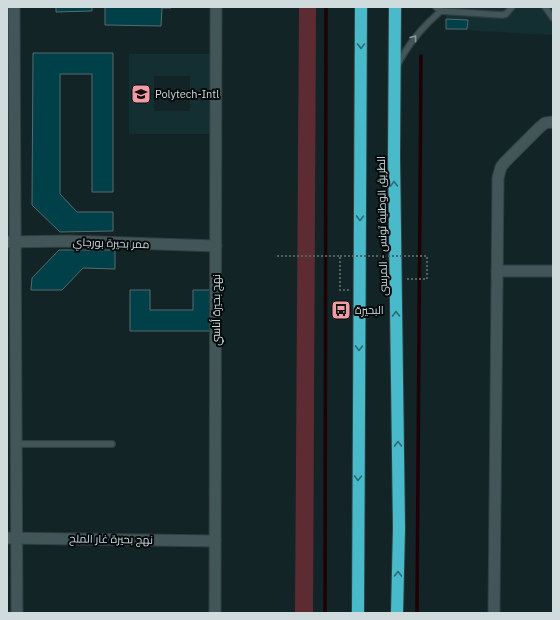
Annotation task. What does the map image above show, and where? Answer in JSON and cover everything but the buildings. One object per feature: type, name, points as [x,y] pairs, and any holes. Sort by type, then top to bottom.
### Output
[{"type":"highway","name":"الطريق الوطنية تونس - المرسى","points":[[358,613],[361,7]]},
{"type":"highway","name":"الطريق الوطنية تونس - المرسى","points":[[396,7],[394,157],[399,528],[397,613]]},
{"type":"street","points":[[14,7],[11,140],[11,333],[15,444],[11,538],[17,613]]},
{"type":"street","name":"نهج بحيرة أناسي","points":[[215,613],[216,7]]},
{"type":"street","points":[[494,613],[498,178],[501,168],[540,127],[545,123],[553,122]]},
{"type":"street","name":"ممر بحيرة بورجاي","points":[[12,242],[68,241],[216,246]]},
{"type":"street","points":[[497,271],[553,271]]},
{"type":"street","name":"نهج بحيرة غار الملح","points":[[11,538],[215,541]]},
{"type":"lane","points":[[436,7],[441,11],[502,15],[506,14],[512,7]]},
{"type":"lane","points":[[545,7],[553,18]]},
{"type":"lane","points":[[395,72],[403,54],[413,38],[441,11]]},
{"type":"lane","points":[[15,444],[112,444]]},
{"type":"path","points":[[277,256],[427,256],[427,279],[395,279]]},
{"type":"path","points":[[340,256],[340,285]]},
{"type":"shaded area","points":[[299,7],[316,7],[313,613],[295,613]]},
{"type":"shaded area","points":[[446,7],[553,7],[553,35],[446,29]]},
{"type":"shaded area","name":"Polytech-Intl","points":[[129,54],[210,54],[210,134],[129,134]],"holes":[[[154,76],[190,76],[190,111],[154,111]]]},
{"type":"waterway","points":[[325,613],[326,7]]},
{"type":"waterway","points":[[417,613],[421,56]]},
{"type":"place","name":"Polytech-Intl","points":[[141,94]]},
{"type":"place","name":"البحيرة","points":[[341,310]]}]
